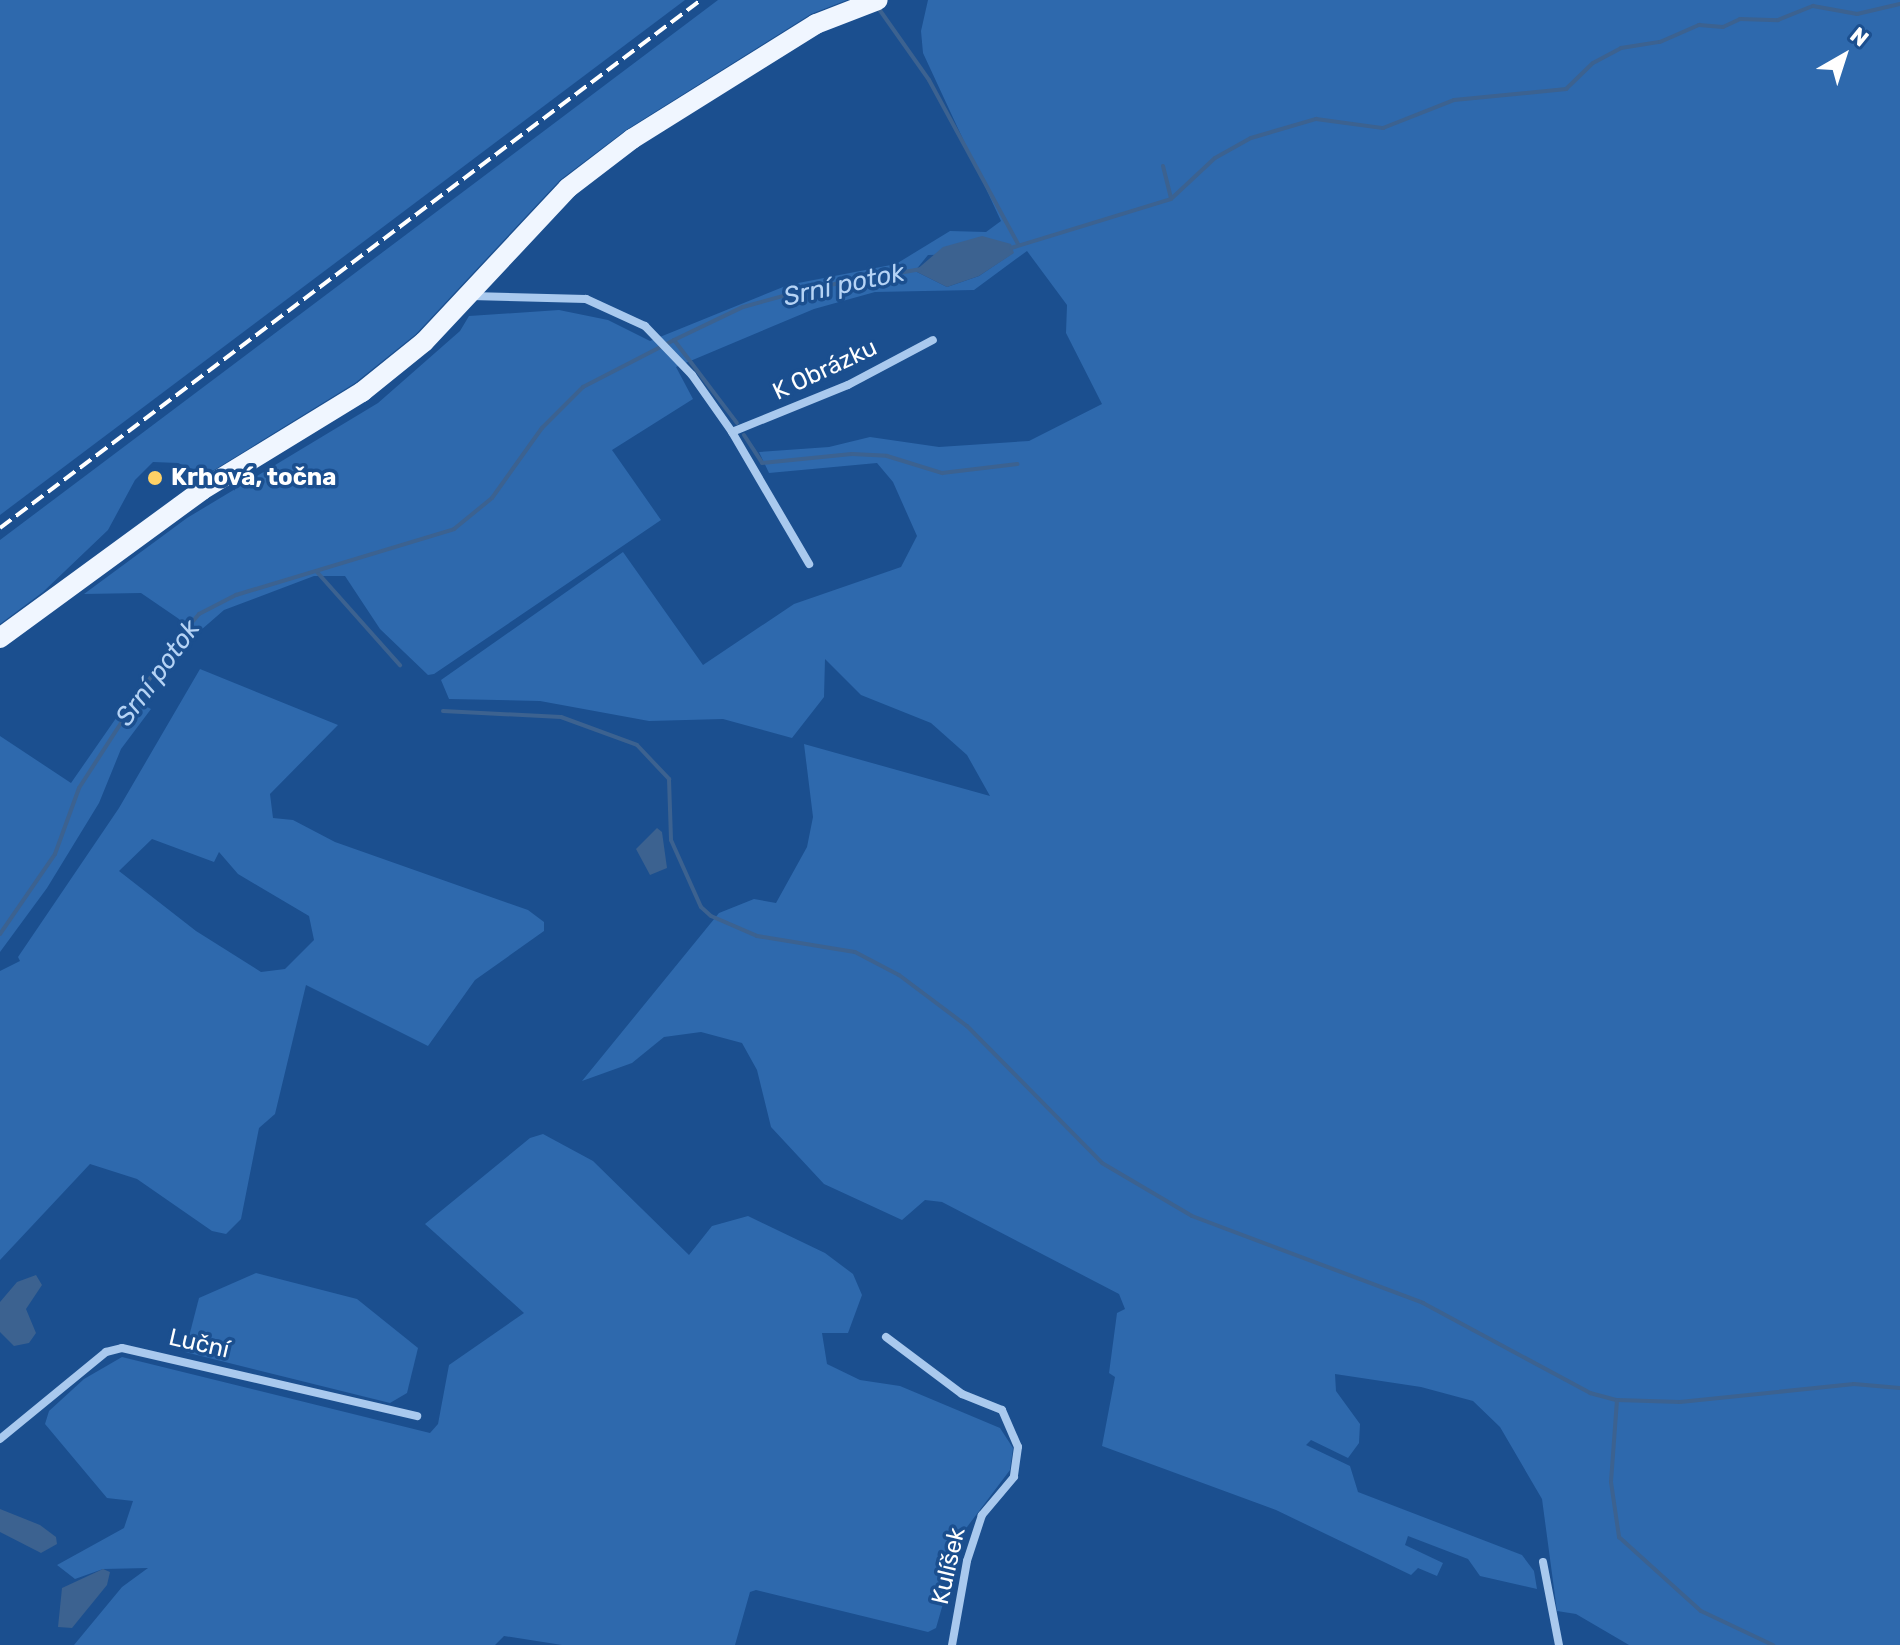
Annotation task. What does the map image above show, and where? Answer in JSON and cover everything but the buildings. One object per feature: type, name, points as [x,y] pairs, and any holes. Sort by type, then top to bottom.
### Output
[{"type":"main road","points":[[0,638],[202,490],[362,392],[424,342],[568,188],[632,139],[816,24],[878,0]]},
{"type":"street","points":[[470,295],[586,299],[618,310],[659,339],[732,432],[809,564]]},
{"type":"street","name":"K Obrázku","points":[[732,432],[848,385],[933,340]]},
{"type":"street","name":"Kulíšek","points":[[886,1337],[962,1394],[1002,1410],[1018,1447],[1014,1477],[982,1515],[967,1561],[952,1645]]},
{"type":"street","name":"Luční","points":[[0,1439],[106,1352],[122,1348],[417,1416]]},
{"type":"street","points":[[1543,1562],[1559,1645]]},
{"type":"shaded area","points":[[0,0],[685,0],[0,515]]},
{"type":"shaded area","points":[[718,0],[847,0],[811,14],[626,130],[560,180],[416,334],[355,383],[206,475],[178,463],[153,462],[135,480],[108,530],[43,592],[0,624],[0,540]]},
{"type":"shaded area","points":[[928,0],[1900,0],[1900,1645],[1629,1645],[1576,1614],[1557,1611],[1542,1499],[1500,1427],[1473,1401],[1421,1387],[1335,1374],[1336,1391],[1360,1424],[1359,1443],[1348,1458],[1311,1440],[1306,1445],[1350,1466],[1358,1492],[1522,1555],[1534,1571],[1537,1589],[1480,1576],[1468,1559],[1408,1536],[1405,1545],[1443,1563],[1437,1576],[1418,1568],[1411,1575],[1276,1510],[1102,1446],[1115,1377],[1109,1373],[1117,1313],[1125,1309],[1119,1294],[942,1202],[925,1200],[902,1220],[824,1184],[771,1127],[757,1070],[742,1043],[701,1032],[664,1037],[632,1063],[582,1081],[719,913],[754,899],[776,903],[807,847],[813,817],[804,744],[990,796],[967,755],[931,723],[861,695],[825,659],[824,697],[792,738],[723,719],[649,721],[540,701],[449,699],[441,680],[623,552],[703,665],[794,604],[901,567],[917,536],[893,482],[877,463],[769,473],[759,452],[829,447],[870,437],[939,447],[1029,441],[1102,404],[1066,333],[1067,305],[1027,251],[974,290],[875,292],[814,309],[676,367],[693,399],[612,450],[661,520],[434,674],[428,675],[380,629],[345,576],[314,576],[224,610],[193,637],[179,619],[141,593],[84,594],[187,518],[378,403],[460,331],[469,316],[559,310],[608,320],[650,341],[788,285],[896,264],[950,231],[986,232],[1001,221],[923,53],[921,31]],"holes":[[[1013,253],[979,276],[947,287],[915,271],[928,255]]]},
{"type":"shaded area","points":[[982,236],[1011,244],[1014,253],[979,276],[947,287],[915,271],[943,247]]},
{"type":"shaded area","points":[[200,669],[338,725],[270,794],[273,818],[293,820],[335,842],[528,910],[544,922],[544,931],[475,980],[428,1046],[306,985],[275,1114],[259,1128],[241,1219],[226,1234],[212,1231],[137,1179],[90,1164],[0,1260],[0,971],[20,961],[18,957],[119,808]],"holes":[[[152,839],[214,862],[219,852],[238,874],[309,916],[314,940],[285,969],[261,972],[196,931],[119,871]]]},
{"type":"shaded area","points":[[130,698],[151,709],[121,749],[99,803],[47,888],[0,952],[0,736],[71,783]]},
{"type":"shaded area","points":[[657,828],[662,832],[667,868],[650,875],[636,849]]},
{"type":"shaded area","points":[[543,1134],[593,1161],[689,1255],[712,1226],[748,1216],[825,1253],[853,1274],[862,1295],[848,1333],[822,1333],[827,1364],[860,1380],[900,1386],[1000,1428],[1013,1448],[1010,1470],[964,1531],[936,1628],[928,1632],[756,1590],[750,1592],[735,1645],[562,1645],[504,1636],[495,1645],[74,1645],[122,1587],[148,1568],[103,1569],[75,1579],[57,1565],[124,1528],[133,1501],[107,1498],[45,1424],[49,1411],[84,1379],[122,1357],[430,1433],[438,1424],[449,1365],[524,1313],[425,1224],[530,1138]]},
{"type":"shaded area","points":[[256,1273],[357,1299],[418,1348],[407,1393],[390,1403],[185,1352],[199,1298]]},
{"type":"shaded area","points":[[36,1275],[42,1285],[26,1309],[36,1333],[29,1343],[14,1346],[0,1332],[0,1302],[17,1282]]},
{"type":"shaded area","points":[[0,1509],[40,1525],[56,1537],[57,1544],[41,1553],[0,1532]]},
{"type":"shaded area","points":[[103,1569],[110,1572],[107,1585],[72,1628],[58,1627],[62,1588]]},
{"type":"waterway","name":"Srní potok","points":[[1011,248],[1171,199],[1215,158],[1251,138],[1316,119],[1383,128],[1454,100],[1566,89],[1593,63],[1621,48],[1660,42],[1699,25],[1723,27],[1740,19],[1778,20],[1813,6],[1857,14],[1900,4]]},
{"type":"waterway","points":[[879,9],[929,80],[1018,244]]},
{"type":"waterway","points":[[1163,166],[1171,198]]},
{"type":"waterway","name":"Srní potok","points":[[0,934],[55,854],[79,788],[167,652],[199,614],[236,595],[454,529],[492,498],[542,428],[583,387],[743,307],[812,288],[921,269]]},
{"type":"waterway","points":[[674,340],[737,423]]},
{"type":"waterway","points":[[744,435],[762,463],[852,454],[887,456],[942,473],[1017,464]]},
{"type":"waterway","points":[[317,572],[400,665]]},
{"type":"waterway","points":[[443,711],[561,717],[637,745],[669,779],[671,840],[701,907],[711,916],[757,936],[855,952],[899,975],[967,1026],[1102,1163],[1192,1216],[1423,1303],[1590,1393],[1617,1400],[1680,1402],[1854,1384],[1900,1388]]},
{"type":"waterway","points":[[1617,1400],[1611,1482],[1619,1537],[1701,1611],[1773,1645]]},
{"type":"railway","points":[[0,528],[701,0]]},
{"type":"place","name":"Krhová, točna","points":[[155,478]]}]
